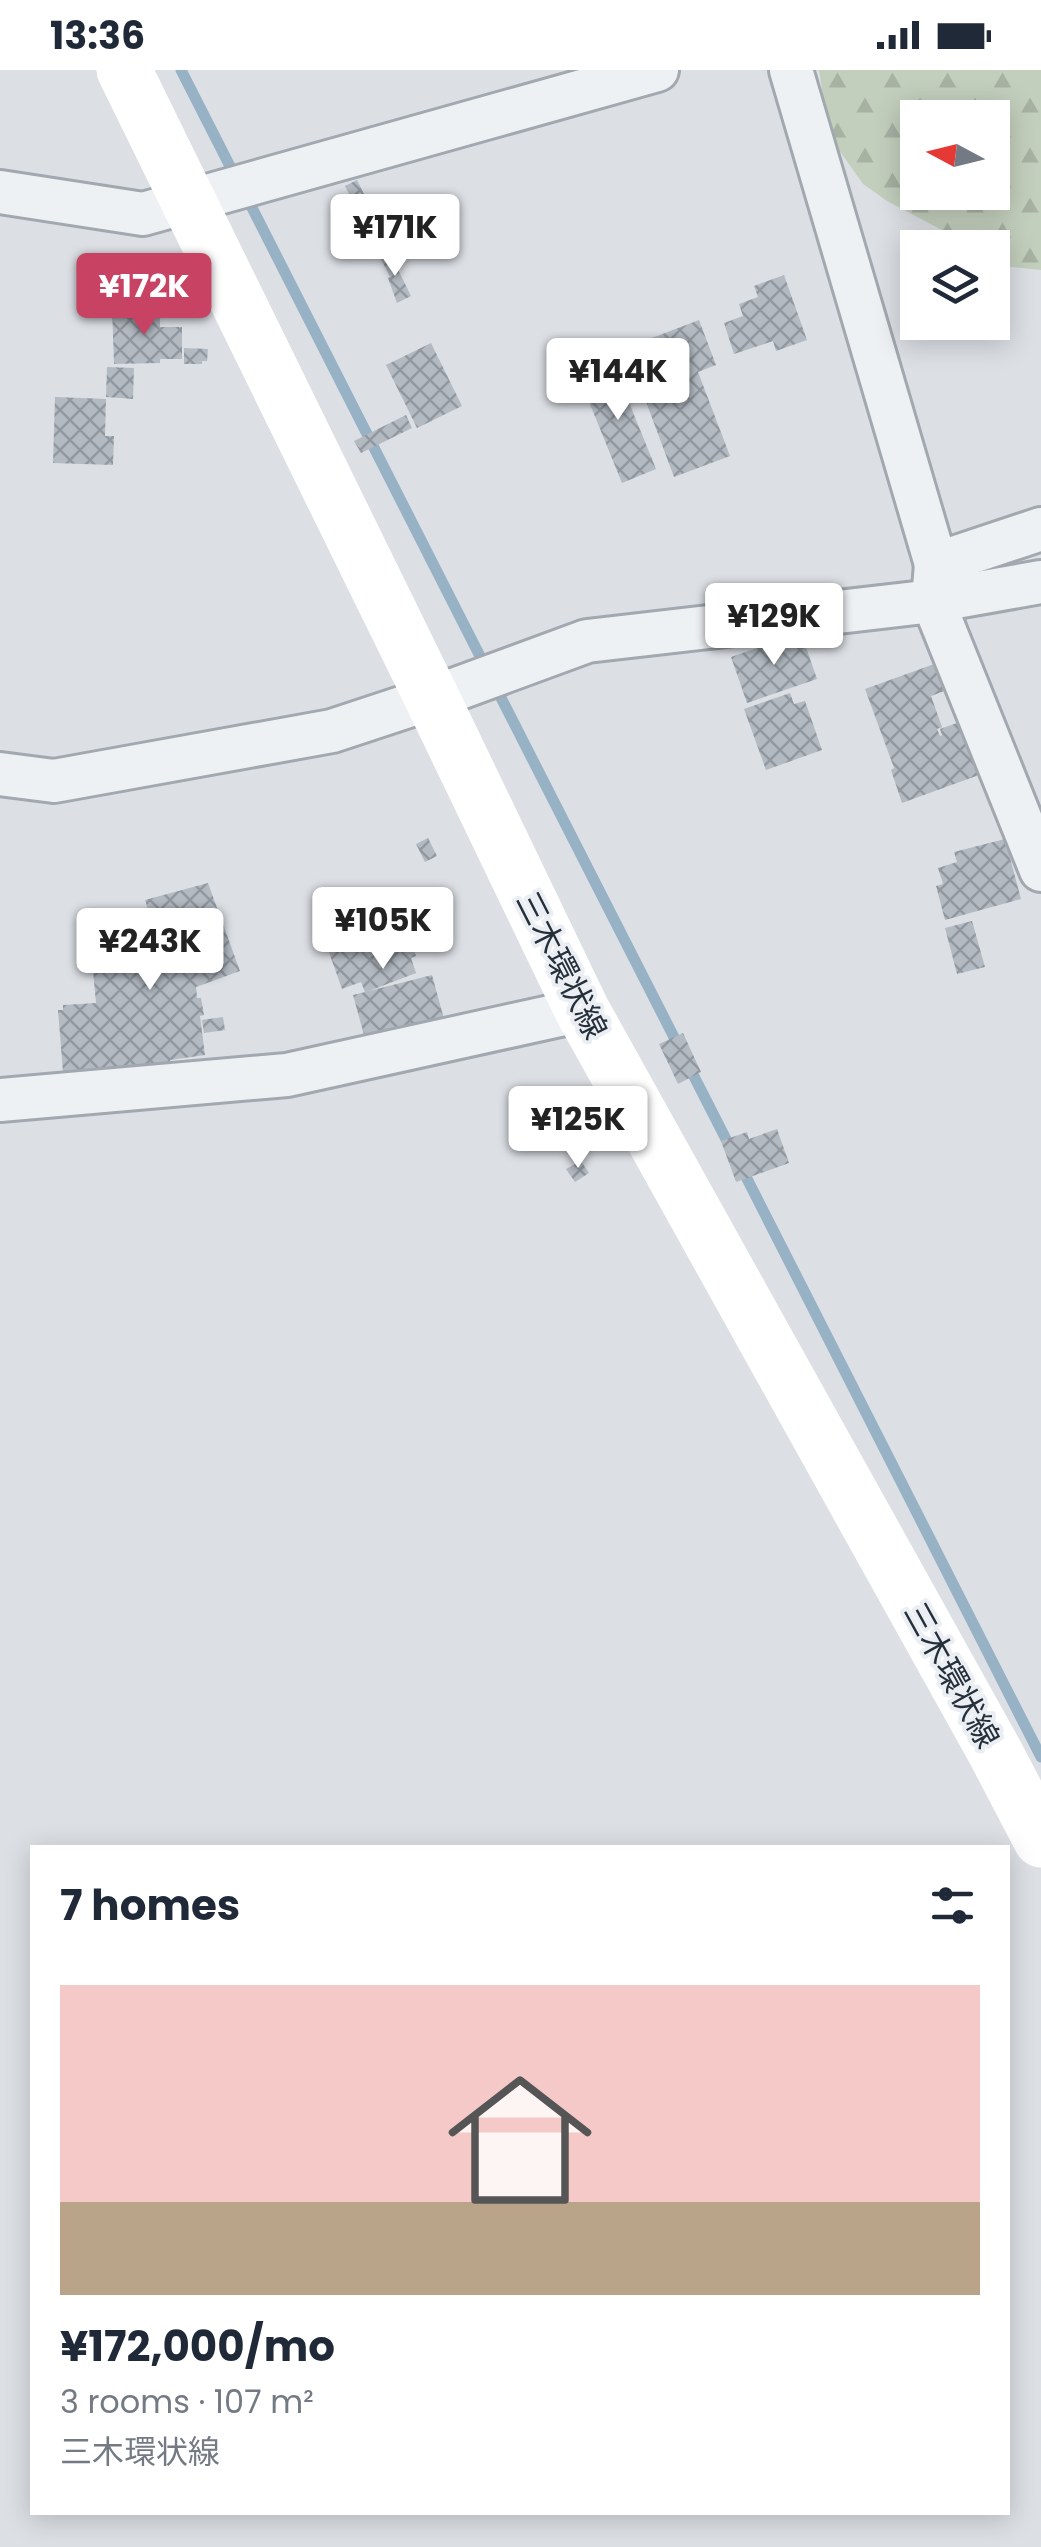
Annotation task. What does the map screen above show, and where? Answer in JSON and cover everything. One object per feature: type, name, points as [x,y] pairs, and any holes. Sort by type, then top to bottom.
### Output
[{"type":"main road","name":"三木環状線","points":[[124,70],[582,1010],[1041,1840]]},
{"type":"street","points":[[0,192],[143,214],[657,70]]},
{"type":"street","points":[[791,70],[934,583],[1041,870]]},
{"type":"street","points":[[934,583],[1041,529]]},
{"type":"street","points":[[0,774],[54,781],[332,730],[587,641],[934,583],[1041,582]]},
{"type":"street","points":[[0,1100],[287,1075],[582,1010]]},
{"type":"green space","points":[[819,70],[1041,70],[1041,270],[1010,267],[1010,230],[942,230],[904,210],[1010,210],[1010,100],[900,100],[900,208],[863,184],[829,136]]},
{"type":"building","points":[[357,180],[389,244],[376,249],[345,186]]},
{"type":"building","points":[[390,253],[411,296],[397,303],[380,257]]},
{"type":"building","points":[[784,275],[807,340],[776,351],[773,341],[734,354],[724,323],[743,316],[739,304],[758,297],[754,286]]},
{"type":"building","points":[[112,308],[160,310],[160,327],[182,327],[182,359],[114,364]]},
{"type":"building","points":[[699,320],[716,365],[698,372],[730,456],[674,477],[626,348]]},
{"type":"building","points":[[431,343],[462,406],[417,428],[386,365]]},
{"type":"building","points":[[184,348],[208,349],[207,361],[184,364]]},
{"type":"building","points":[[613,363],[656,469],[622,483],[579,377]]},
{"type":"building","points":[[107,367],[134,368],[133,399],[106,397]]},
{"type":"building","points":[[55,397],[106,399],[105,436],[114,436],[113,465],[53,463]]},
{"type":"building","points":[[406,415],[412,428],[361,453],[354,441]]},
{"type":"building","points":[[801,633],[817,679],[747,703],[731,657]]},
{"type":"building","points":[[948,659],[958,686],[931,696],[942,727],[937,729],[940,736],[940,729],[968,719],[967,742],[979,775],[902,803],[891,770],[894,768],[865,689]]},
{"type":"building","points":[[790,693],[794,704],[805,701],[822,750],[766,770],[744,709]]},
{"type":"building","points":[[428,838],[437,856],[425,862],[416,844]]},
{"type":"building","points":[[1005,839],[1021,899],[945,920],[936,886],[943,884],[938,868],[957,862],[954,852]]},
{"type":"building","points":[[208,883],[240,971],[196,987],[204,1015],[200,1016],[205,1055],[170,1060],[171,1066],[109,1077],[108,1068],[104,1068],[105,1076],[67,1079],[63,1072],[58,1010],[63,1010],[63,1005],[96,1003],[92,959],[144,950],[144,943],[158,941],[145,900]]},
{"type":"building","points":[[393,891],[416,956],[411,958],[416,973],[369,991],[432,975],[447,1030],[367,1046],[353,995],[365,992],[361,982],[342,989],[321,930],[328,928],[326,923],[343,917],[341,910]]},
{"type":"building","points":[[972,921],[985,967],[957,974],[945,928]]},
{"type":"building","points":[[223,1017],[225,1030],[204,1033],[202,1020]]},
{"type":"building","points":[[683,1033],[701,1072],[678,1084],[659,1044]]},
{"type":"building","points":[[777,1129],[789,1163],[736,1182],[721,1141],[747,1132],[749,1139]]},
{"type":"building","points":[[581,1161],[589,1173],[575,1182],[566,1169]]},
{"type":"waterway","points":[[181,70],[236,178]]},
{"type":"waterway","points":[[245,194],[486,668]]},
{"type":"waterway","points":[[494,684],[731,1149]]},
{"type":"waterway","points":[[740,1165],[1041,1757]]}]
